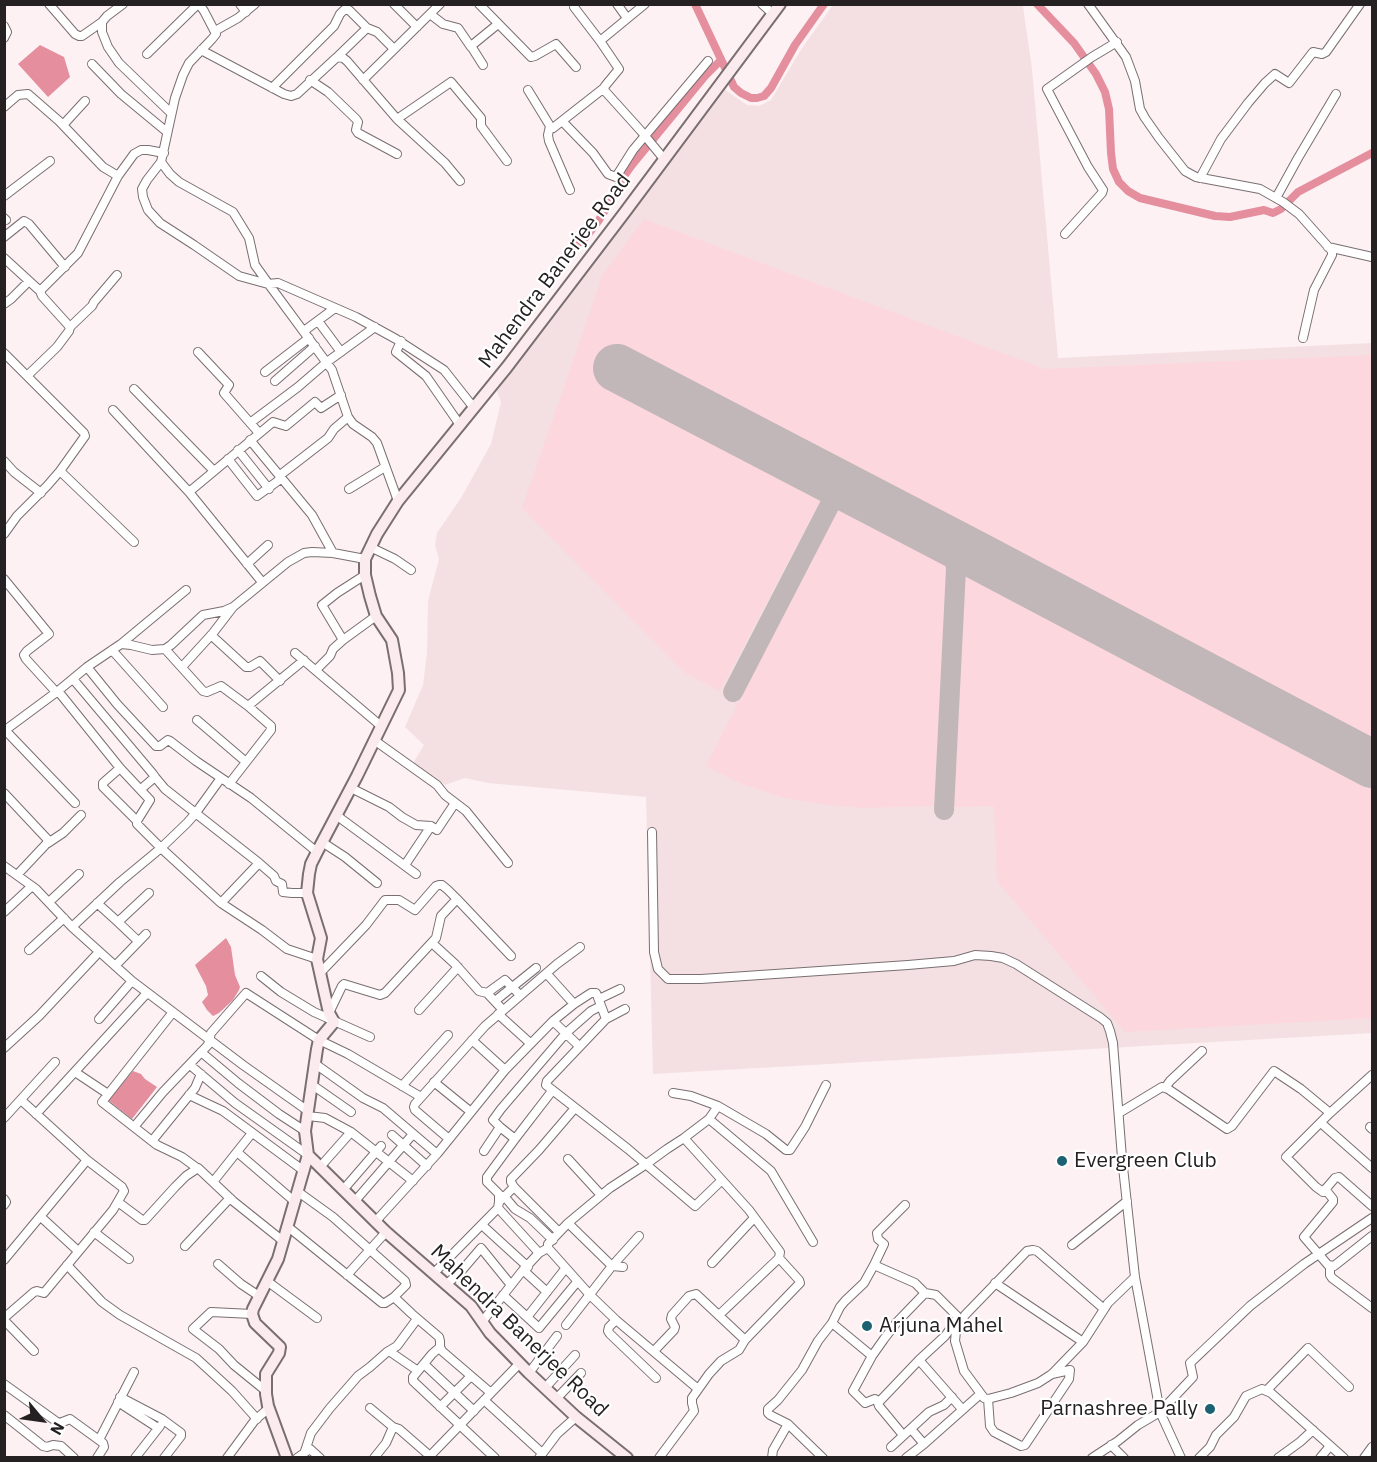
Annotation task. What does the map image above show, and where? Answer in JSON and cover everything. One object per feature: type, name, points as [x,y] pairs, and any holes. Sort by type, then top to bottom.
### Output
[{"type":"street","points":[[49,4],[79,36],[102,22],[123,4]]},
{"type":"street","points":[[147,54],[201,7],[213,4]]},
{"type":"street","points":[[240,4],[246,12]]},
{"type":"street","points":[[215,31],[255,4]]},
{"type":"street","points":[[394,4],[417,27]]},
{"type":"street","points":[[363,80],[440,4]]},
{"type":"street","points":[[479,4],[531,57],[556,44],[576,67]]},
{"type":"street","points":[[617,4],[627,18]]},
{"type":"street","points":[[600,41],[645,4]]},
{"type":"street","points":[[762,4],[772,14]]},
{"type":"street","name":"Mahendra Banerjee Road","points":[[364,575],[365,560],[370,547],[398,501],[507,367],[780,4]]},
{"type":"street","points":[[1088,4],[1126,57],[1135,81],[1144,118],[1179,165],[1191,175],[1200,178],[1255,187],[1306,220],[1332,251],[1314,290],[1303,338]]},
{"type":"street","points":[[1200,178],[1221,139],[1265,83],[1275,74],[1287,83],[1290,82],[1311,54],[1326,52],[1360,4]]},
{"type":"street","points":[[201,7],[216,34],[189,63],[183,75],[171,113],[161,162],[142,189],[148,210],[159,223],[239,276],[268,284],[278,283],[401,341],[444,370],[474,408]]},
{"type":"street","points":[[528,90],[553,129],[604,88],[620,69],[574,7]]},
{"type":"street","points":[[272,88],[334,26],[344,10],[349,10],[367,28],[377,32],[394,49]]},
{"type":"street","points":[[430,14],[443,24],[458,28],[483,65]]},
{"type":"street","points":[[102,22],[102,32],[108,47],[119,63],[171,113]]},
{"type":"street","points":[[471,47],[498,24]]},
{"type":"street","points":[[4,26],[7,32],[4,38]]},
{"type":"street","points":[[201,51],[291,96],[297,94],[367,28]]},
{"type":"street","points":[[1065,234],[1103,191],[1047,89],[1117,42]]},
{"type":"street","points":[[336,58],[342,57],[347,61],[397,119],[445,163],[460,181]]},
{"type":"street","points":[[563,122],[589,148],[608,174],[617,176],[633,150],[647,137],[708,61]]},
{"type":"street","points":[[92,64],[121,94],[167,132]]},
{"type":"street","points":[[310,80],[328,92],[356,119],[358,133],[397,154]]},
{"type":"street","points":[[397,119],[451,82],[481,118],[481,126],[507,161]]},
{"type":"street","points":[[604,88],[664,159]]},
{"type":"street","points":[[4,107],[18,95],[28,94],[63,125],[103,167],[118,176]]},
{"type":"street","points":[[1283,203],[1298,158],[1336,94]]},
{"type":"street","points":[[63,125],[85,101]]},
{"type":"street","points":[[550,126],[549,141],[570,190]]},
{"type":"street","points":[[40,291],[78,253],[118,176],[134,154],[141,150],[164,153]]},
{"type":"street","points":[[4,196],[50,161]]},
{"type":"street","points":[[161,162],[179,182],[233,212],[249,238],[255,265],[335,374],[348,417],[358,429],[375,440],[398,501]]},
{"type":"street","points":[[4,237],[24,221],[65,267]]},
{"type":"street","points":[[1328,247],[1372,257]]},
{"type":"street","points":[[4,258],[40,291],[70,327]]},
{"type":"street","points":[[28,375],[57,347],[70,327],[92,306],[117,275]]},
{"type":"street","points":[[4,304],[28,281]]},
{"type":"street","points":[[265,372],[318,321],[335,308]]},
{"type":"street","points":[[318,321],[340,352]]},
{"type":"street","points":[[250,423],[375,327]]},
{"type":"street","points":[[401,341],[396,352],[426,376],[460,425]]},
{"type":"street","points":[[275,381],[315,346]]},
{"type":"street","points":[[198,352],[229,385],[224,393],[259,433]]},
{"type":"street","points":[[4,353],[28,375],[85,436],[60,471],[17,516],[4,534]]},
{"type":"street","points":[[134,389],[214,471]]},
{"type":"street","points":[[189,492],[274,421],[286,426],[315,402],[321,408],[341,395]]},
{"type":"street","points":[[113,410],[189,492],[262,582]]},
{"type":"street","points":[[228,459],[257,496],[269,489],[328,438],[336,426],[348,417]]},
{"type":"street","points":[[250,440],[314,516],[333,553]]},
{"type":"street","points":[[238,450],[269,489]]},
{"type":"street","points":[[4,461],[41,493]]},
{"type":"street","points":[[349,489],[385,467]]},
{"type":"street","points":[[60,471],[134,542]]},
{"type":"street","points":[[247,564],[268,545]]},
{"type":"street","points":[[370,547],[411,570]]},
{"type":"street","points":[[121,644],[152,651],[165,649],[203,615],[232,607],[294,558],[304,553],[333,553],[365,560]]},
{"type":"street","points":[[331,1018],[317,959],[321,938],[307,892],[311,864],[399,690],[399,674],[392,640],[376,616],[364,575],[321,605],[343,640]]},
{"type":"street","points":[[4,579],[50,634],[27,651],[24,655],[26,659],[57,691],[120,768],[151,801],[137,821]]},
{"type":"street","points":[[75,803],[5,730],[121,644],[186,590]]},
{"type":"street","points":[[182,667],[232,607]]},
{"type":"street","points":[[316,670],[343,640],[376,616]]},
{"type":"street","points":[[211,635],[246,667],[250,668],[260,661],[280,681]]},
{"type":"street","points":[[165,649],[205,692],[221,686],[248,706],[272,729],[229,784]]},
{"type":"street","points":[[112,650],[163,707]]},
{"type":"street","points":[[295,653],[381,726]]},
{"type":"street","points":[[248,706],[304,660]]},
{"type":"street","points":[[87,667],[156,746],[170,741],[320,847],[345,857],[377,883]]},
{"type":"street","points":[[73,679],[165,789],[259,862],[274,876],[276,881],[282,884],[283,892],[307,892]]},
{"type":"street","points":[[197,720],[246,762]]},
{"type":"street","points":[[374,740],[437,785],[443,794],[468,814],[508,863]]},
{"type":"street","points":[[120,768],[103,783],[103,787],[161,848],[221,903],[287,949],[317,959]]},
{"type":"street","points":[[141,789],[155,777]]},
{"type":"street","points":[[29,950],[97,903],[161,848],[195,814],[219,777]]},
{"type":"street","points":[[351,788],[389,807],[416,825],[431,826],[437,830],[455,803]]},
{"type":"street","points":[[4,793],[48,840],[48,843]]},
{"type":"street","points":[[17,874],[81,815]]},
{"type":"street","points":[[336,815],[416,874]]},
{"type":"street","points":[[405,865],[431,826]]},
{"type":"street","points":[[652,832],[654,952],[658,969],[668,979],[701,979],[954,961],[975,955],[1003,958],[1016,964],[1092,1011],[1107,1023],[1113,1043],[1126,1201],[1135,1277],[1160,1412],[1181,1458]]},
{"type":"street","points":[[221,903],[259,862]]},
{"type":"street","points":[[4,866],[32,886],[101,954],[147,993],[308,1113],[351,1132],[379,1150],[388,1163],[413,1181]]},
{"type":"street","points":[[49,902],[79,874]]},
{"type":"street","points":[[189,888],[196,880]]},
{"type":"street","points":[[321,972],[366,925],[385,900],[399,900],[415,910],[436,886],[440,885],[448,890],[511,956]]},
{"type":"street","points":[[4,912],[32,886]]},
{"type":"street","points":[[118,922],[149,893]]},
{"type":"street","points":[[287,1458],[266,1399],[266,1374],[279,1353],[280,1347],[255,1323],[252,1314],[278,1259],[308,1155],[305,1131],[319,1040],[331,1018],[342,986],[348,984],[380,995],[385,993],[436,938],[441,916],[457,899]]},
{"type":"street","points":[[97,903],[138,941]]},
{"type":"street","points":[[115,966],[146,934]]},
{"type":"street","points":[[432,943],[479,991],[487,993],[495,1001],[501,1012],[530,1043]]},
{"type":"street","points":[[449,1139],[415,1110],[415,1104],[472,1040],[501,1012],[580,947]]},
{"type":"street","points":[[4,1048],[8,1037],[39,1016],[101,954]]},
{"type":"street","points":[[419,1010],[458,967]]},
{"type":"street","points":[[495,1001],[536,968]]},
{"type":"street","points":[[547,974],[574,1004]]},
{"type":"street","points":[[261,976],[301,1005],[370,1037]]},
{"type":"street","points":[[487,993],[505,980],[520,995]]},
{"type":"street","points":[[99,1019],[132,981]]},
{"type":"street","points":[[515,1139],[494,1122],[495,1118],[566,1033],[600,1002],[620,989]]},
{"type":"street","points":[[36,1114],[147,993]]},
{"type":"street","points":[[134,1127],[208,1044],[211,1033],[246,993],[319,1040],[348,1054],[421,1097]]},
{"type":"street","points":[[375,1222],[427,1166],[505,1070],[553,1021],[591,993],[596,993],[606,1019]]},
{"type":"street","points":[[625,1009],[606,1019],[547,1081],[546,1085],[628,1149],[695,1206],[722,1180]]},
{"type":"street","points":[[173,1012],[103,1100],[103,1104],[163,1149],[182,1157],[283,1241]]},
{"type":"street","points":[[553,1021],[579,1046]]},
{"type":"street","points":[[402,1086],[448,1035]]},
{"type":"street","points":[[472,1040],[505,1070]]},
{"type":"street","points":[[1165,1088],[1202,1051]]},
{"type":"street","points":[[201,1052],[271,1108],[305,1131]]},
{"type":"street","points":[[4,1118],[55,1062]]},
{"type":"street","points":[[314,1063],[363,1098],[383,1108],[436,1154]]},
{"type":"street","points":[[190,1065],[236,1103],[308,1155]]},
{"type":"street","points":[[1119,1113],[1162,1087],[1227,1129],[1232,1126],[1274,1071],[1301,1089],[1330,1113]]},
{"type":"street","points":[[75,1072],[108,1094]]},
{"type":"street","points":[[152,1141],[189,1095],[201,1074]]},
{"type":"street","points":[[1372,1075],[1286,1157],[1316,1187],[1326,1189],[1333,1199],[1333,1202],[1304,1237],[1329,1266],[1332,1278],[1372,1308]]},
{"type":"street","points":[[434,1082],[471,1112]]},
{"type":"street","points":[[311,1084],[351,1112]]},
{"type":"street","points":[[673,1093],[691,1096],[718,1106],[766,1134],[788,1151],[793,1148],[826,1085]]},
{"type":"street","points":[[539,1253],[500,1202],[499,1194],[487,1182],[487,1177],[552,1091]]},
{"type":"street","points":[[189,1095],[220,1109],[304,1171]]},
{"type":"street","points":[[21,1100],[124,1191],[118,1203],[44,1293],[34,1292],[4,1319],[34,1351]]},
{"type":"street","points":[[482,1322],[502,1295],[539,1253],[548,1248],[548,1244],[568,1223],[601,1196],[709,1119],[718,1106]]},
{"type":"street","points":[[559,1232],[511,1182],[512,1176],[539,1150],[575,1108]]},
{"type":"street","points":[[709,1119],[771,1170],[813,1242]]},
{"type":"street","points":[[1321,1123],[1372,1168]]},
{"type":"street","points":[[484,1151],[500,1127]]},
{"type":"street","points":[[320,1167],[351,1132]]},
{"type":"street","points":[[213,1182],[252,1133]]},
{"type":"street","points":[[355,1201],[413,1134]]},
{"type":"street","points":[[392,1135],[427,1166]]},
{"type":"street","points":[[684,1138],[722,1180],[780,1252],[779,1258],[719,1315]]},
{"type":"street","points":[[343,1190],[379,1150]]},
{"type":"street","points":[[237,1152],[296,1196],[333,1217],[406,1283],[394,1297],[382,1303],[287,1226]]},
{"type":"street","name":"Mahendra Banerjee Road","points":[[308,1155],[375,1222],[471,1306],[502,1347],[519,1364],[576,1417],[627,1458]]},
{"type":"street","points":[[568,1159],[601,1196]]},
{"type":"street","points":[[4,1260],[87,1160]]},
{"type":"street","points":[[118,1203],[145,1220],[174,1187],[196,1168]]},
{"type":"street","points":[[1326,1189],[1335,1178],[1339,1177],[1372,1206]]},
{"type":"street","points":[[434,1273],[482,1225],[514,1186]]},
{"type":"street","points":[[185,1246],[230,1198]]},
{"type":"street","points":[[4,1199],[6,1202],[4,1205]]},
{"type":"street","points":[[1072,1245],[1126,1201]]},
{"type":"street","points":[[500,1202],[530,1218],[553,1240]]},
{"type":"street","points":[[824,1458],[788,1424],[770,1415],[768,1409],[802,1370],[840,1307],[864,1283],[884,1244],[878,1239],[877,1233],[905,1205]]},
{"type":"street","points":[[41,1216],[78,1251]]},
{"type":"street","points":[[712,1263],[754,1218]]},
{"type":"street","points":[[1092,1458],[1160,1412],[1193,1377],[1190,1364],[1194,1358],[1250,1306],[1286,1277],[1372,1218]]},
{"type":"street","points":[[568,1223],[612,1266],[623,1267]]},
{"type":"street","points":[[482,1225],[547,1292]]},
{"type":"street","points":[[94,1232],[129,1259]]},
{"type":"street","points":[[347,1275],[386,1232]]},
{"type":"street","points":[[566,1325],[612,1266],[639,1236]]},
{"type":"street","points":[[1329,1266],[1334,1266],[1372,1236]]},
{"type":"street","points":[[447,1284],[481,1248],[511,1285]]},
{"type":"street","points":[[548,1248],[577,1282],[616,1320],[698,1389]]},
{"type":"street","points":[[1104,1309],[1037,1251],[1027,1251],[965,1315],[956,1331],[955,1341],[964,1371],[984,1398],[988,1399],[1038,1383],[1052,1374],[1083,1342],[1114,1296],[1135,1277]]},
{"type":"street","points":[[659,1458],[694,1411],[692,1400],[698,1389],[721,1361],[739,1350],[745,1340],[799,1285],[799,1280],[779,1258]]},
{"type":"street","points":[[218,1264],[259,1296]]},
{"type":"street","points":[[66,1265],[102,1302],[120,1315],[196,1358],[232,1391],[257,1419]]},
{"type":"street","points":[[874,1265],[915,1283],[925,1293],[936,1295],[954,1311],[958,1318],[939,1343],[919,1360],[878,1403],[903,1436]]},
{"type":"street","points":[[528,1316],[565,1269]]},
{"type":"street","points":[[267,1281],[317,1318]]},
{"type":"street","points":[[502,1295],[539,1328],[577,1282]]},
{"type":"street","points":[[995,1283],[1083,1342]]},
{"type":"street","points":[[879,1401],[874,1399],[865,1402],[853,1391],[872,1356],[897,1322],[925,1293]]},
{"type":"street","points":[[654,1351],[674,1330],[672,1315],[689,1296],[696,1294],[745,1340]]},
{"type":"street","points":[[394,1297],[439,1337],[442,1351],[491,1393]]},
{"type":"street","points":[[252,1314],[211,1312],[193,1329],[266,1391]]},
{"type":"street","points":[[305,1451],[311,1433],[330,1408],[358,1376],[399,1344],[417,1319]]},
{"type":"street","points":[[616,1320],[609,1327],[610,1334],[656,1378]]},
{"type":"street","points":[[832,1323],[872,1356]]},
{"type":"street","points":[[529,1373],[557,1336]]},
{"type":"street","points":[[440,1347],[413,1377],[412,1382],[495,1458]]},
{"type":"street","points":[[1266,1391],[1308,1348],[1349,1387]]},
{"type":"street","points":[[389,1351],[418,1371]]},
{"type":"street","points":[[545,1388],[575,1355]]},
{"type":"street","points":[[919,1360],[962,1409]]},
{"type":"street","points":[[424,1364],[474,1411]]},
{"type":"street","points":[[370,1408],[393,1427],[399,1429],[429,1457],[519,1364]]},
{"type":"street","points":[[988,1399],[990,1426],[994,1432],[1021,1446],[1025,1445],[1069,1379],[1070,1370],[1052,1374]]},
{"type":"street","points":[[99,1440],[134,1372]]},
{"type":"street","points":[[557,1398],[581,1373]]},
{"type":"street","points":[[440,1407],[471,1376]]},
{"type":"street","points":[[4,1384],[57,1422],[70,1419],[99,1440],[104,1445],[97,1458]]},
{"type":"street","points":[[1199,1458],[1234,1417],[1246,1396],[1262,1389],[1271,1393],[1344,1458]]},
{"type":"street","points":[[891,1447],[929,1412],[944,1405],[952,1397]]},
{"type":"street","points":[[906,1458],[977,1397]]},
{"type":"street","points":[[119,1400],[164,1420],[182,1434],[164,1458]]},
{"type":"street","points":[[119,1400],[158,1428]]},
{"type":"street","points":[[484,1400],[541,1455],[556,1434],[576,1417]]},
{"type":"street","points":[[227,1458],[257,1419],[269,1408]]},
{"type":"street","points":[[4,1414],[43,1446],[61,1446],[74,1458]]},
{"type":"street","points":[[135,1458],[164,1420]]},
{"type":"street","points":[[782,1458],[772,1454],[788,1424]]},
{"type":"street","points":[[374,1458],[386,1443],[393,1427]]},
{"type":"street","points":[[911,1429],[924,1444]]},
{"type":"street","points":[[1278,1458],[1313,1430]]},
{"type":"street","points":[[1111,1445],[1124,1458]]},
{"type":"street","points":[[1320,1458],[1330,1446]]},
{"type":"street","points":[[1364,1458],[1372,1447]]},
{"type":"street","points":[[297,1458],[308,1449],[320,1458]]},
{"type":"shaded area","points":[[1022,4],[1032,69],[1058,358],[1372,343],[1372,1033],[653,1074],[646,797],[488,783],[465,778],[445,785],[413,763],[424,745],[405,727],[423,685],[427,653],[428,601],[439,559],[435,545],[437,533],[461,498],[491,444],[501,402],[497,391],[724,89],[747,105],[759,106],[771,100],[802,48],[833,5]]},
{"type":"shaded area","points":[[40,45],[64,57],[70,77],[48,97],[18,64]]},
{"type":"shaded area","points":[[644,219],[1045,369],[1372,355],[1372,748],[621,358],[607,385],[822,497],[720,691],[685,673],[522,508],[603,274]]},
{"type":"shaded area","points":[[839,504],[947,561],[934,806],[862,808],[784,798],[742,784],[706,766]]},
{"type":"shaded area","points":[[965,570],[1372,783],[1372,1018],[1125,1032],[997,881],[994,806],[950,807]]},
{"type":"shaded area","points":[[226,938],[231,947],[235,975],[240,987],[233,1000],[213,1016],[202,1002],[208,995],[195,965]]},
{"type":"shaded area","points":[[133,1071],[141,1074],[157,1087],[132,1119],[108,1100]]},
{"type":"waterway","points":[[695,4],[734,87],[751,98],[764,96],[771,88],[795,45],[824,4]]},
{"type":"waterway","points":[[1037,4],[1074,43],[1096,74],[1105,92],[1109,109],[1113,169],[1119,182],[1140,198],[1215,216],[1230,217],[1264,210],[1273,213],[1281,209],[1298,192],[1372,153]]},
{"type":"waterway","points":[[570,250],[586,237],[599,220],[632,165],[705,76],[721,60]]},
{"type":"taxiway","points":[[733,692],[840,485]]},
{"type":"taxiway","points":[[944,538],[953,551],[956,569]]},
{"type":"taxiway","points":[[944,810],[956,569],[974,554]]},
{"type":"runway","points":[[617,368],[1372,764]]},
{"type":"place","name":"Evergreen Club","points":[[1062,1161]]},
{"type":"place","name":"Arjuna Mahel","points":[[867,1326]]},
{"type":"place","name":"Parnashree Pally","points":[[1210,1409]]}]
